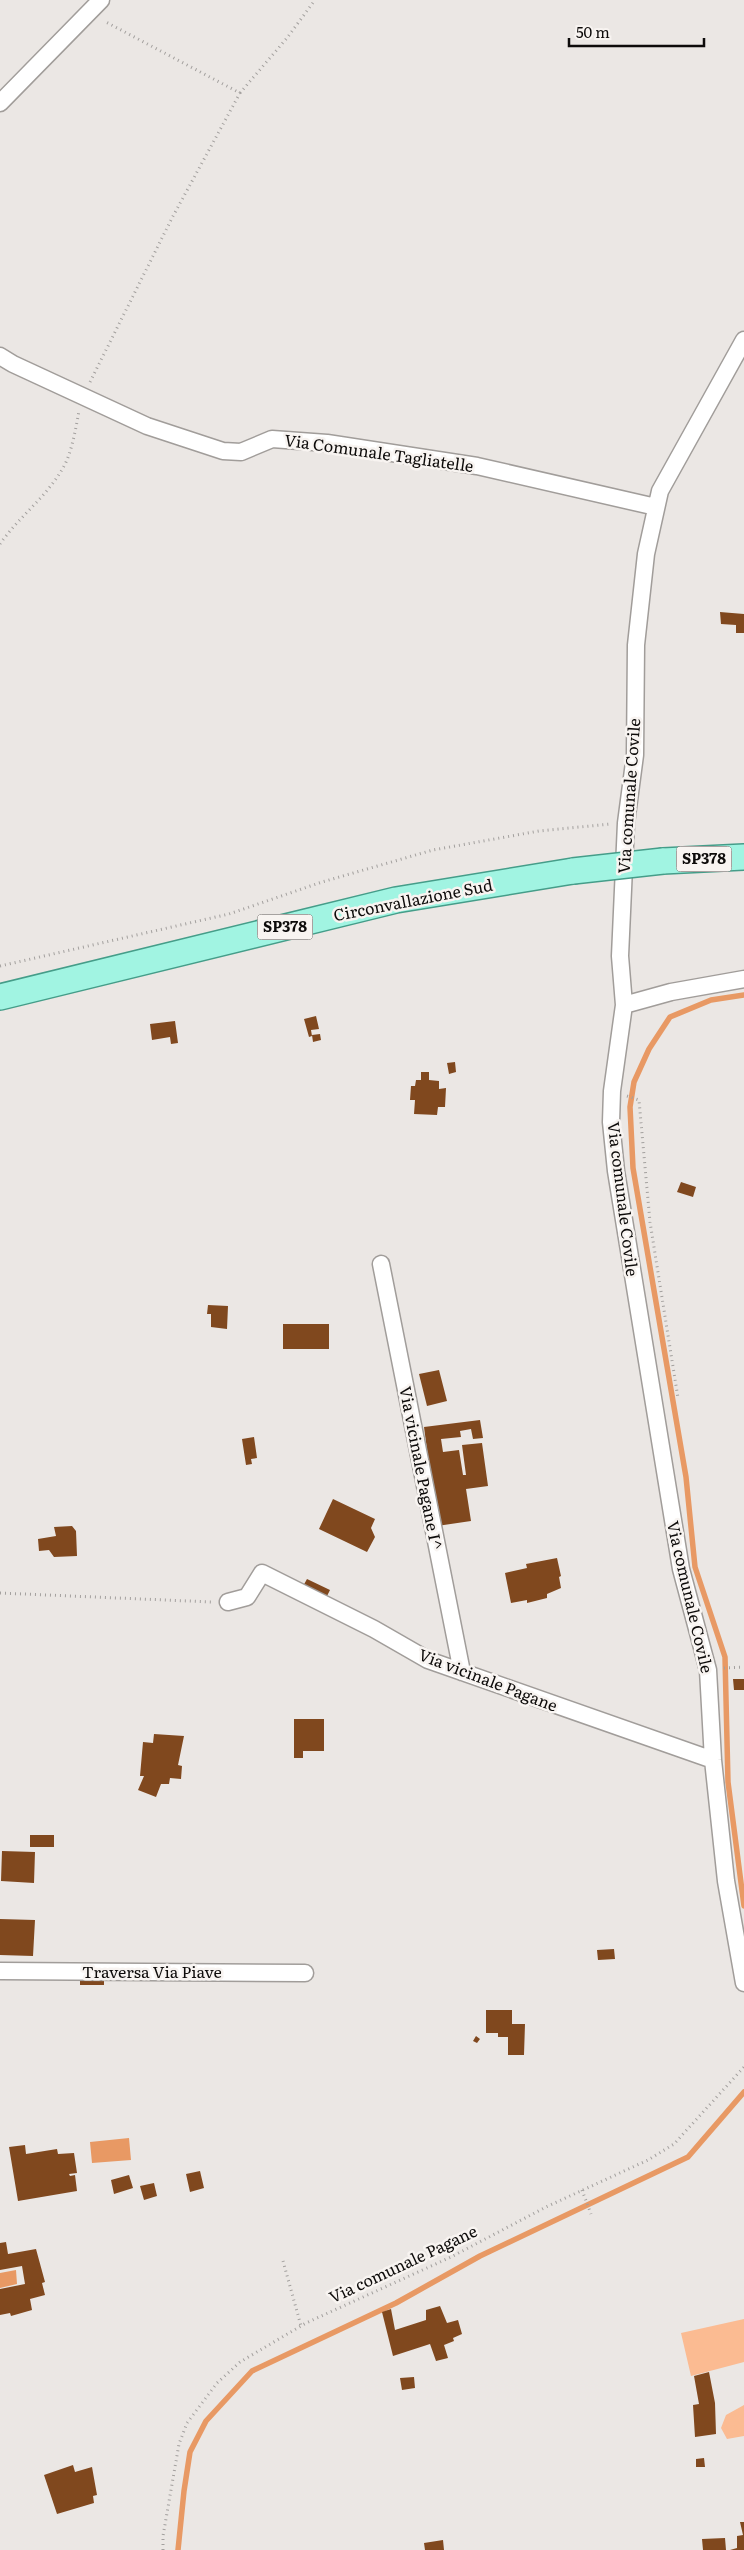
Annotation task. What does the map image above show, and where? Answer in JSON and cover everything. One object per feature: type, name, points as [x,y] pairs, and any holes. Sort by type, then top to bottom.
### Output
[{"type":"main road","name":"Circonvallazione Sud","points":[[0,997],[396,900],[573,872],[663,861],[744,857]]},
{"type":"street","points":[[0,103],[101,0]]},
{"type":"street","name":"Via comunale Covile","points":[[744,340],[660,491],[646,554],[636,645],[635,755],[626,823],[620,956],[624,1006],[612,1091],[611,1122],[616,1171],[681,1569],[708,1670],[713,1760],[726,1881],[744,1983]]},
{"type":"street","name":"Via Comunale Tagliatelle","points":[[0,356],[82,397],[147,426],[223,451],[241,452],[272,439],[327,443],[477,466],[656,507]]},
{"type":"street","points":[[624,1006],[672,992],[744,979]]},
{"type":"street","name":"Via vicinale Pagane I^","points":[[381,1264],[462,1672]]},
{"type":"street","name":"Via vicinale Pagane","points":[[228,1602],[247,1597],[262,1573],[374,1629],[428,1660],[713,1760]]},
{"type":"street","name":"Traversa Via Piave","points":[[0,1971],[305,1973]]},
{"type":"path","points":[[0,544],[10,529],[40,498],[66,460],[82,397],[138,289],[172,218],[240,93],[287,38],[315,0]]},
{"type":"path","points":[[88,12],[240,93]]},
{"type":"path","points":[[0,966],[229,914],[322,882],[433,850],[539,831],[626,823]]},
{"type":"path","points":[[639,1100],[650,1222],[678,1398]]},
{"type":"path","points":[[0,1593],[228,1602]]},
{"type":"path","name":"Via comunale Pagane","points":[[163,2550],[180,2444],[187,2423],[217,2383],[240,2362],[301,2326],[451,2257],[582,2190],[648,2160],[674,2144],[744,2067]]},
{"type":"path","points":[[582,2190],[591,2214]]},
{"type":"path","points":[[283,2261],[301,2326]]},
{"type":"shaded area","points":[[129,2138],[131,2160],[92,2163],[90,2142]]},
{"type":"shaded area","points":[[16,2270],[17,2284],[0,2288],[0,2273]]},
{"type":"shaded area","points":[[744,2319],[744,2362],[691,2376],[681,2333]]},
{"type":"shaded area","points":[[744,2405],[744,2436],[727,2439],[721,2428],[726,2415]]},
{"type":"building","points":[[720,612],[744,614],[744,633],[736,633],[736,625],[721,624]]},
{"type":"building","points":[[316,1016],[319,1029],[311,1030],[312,1036],[309,1037],[304,1019]]},
{"type":"building","points":[[175,1021],[178,1043],[171,1044],[170,1037],[152,1040],[150,1024]]},
{"type":"building","points":[[320,1034],[321,1040],[313,1042],[312,1035]]},
{"type":"building","points":[[455,1062],[456,1072],[449,1074],[447,1063]]},
{"type":"building","points":[[421,1072],[429,1072],[429,1080],[439,1081],[439,1089],[446,1088],[445,1107],[438,1107],[437,1115],[414,1114],[415,1100],[410,1100],[411,1086],[415,1086],[416,1080],[421,1080]]},
{"type":"building","points":[[681,1182],[696,1187],[693,1197],[677,1192]]},
{"type":"building","points":[[208,1305],[228,1306],[227,1329],[211,1327],[211,1314],[207,1314]]},
{"type":"building","points":[[283,1324],[329,1324],[329,1349],[283,1349]]},
{"type":"building","points":[[439,1370],[447,1401],[427,1406],[419,1374]]},
{"type":"building","points":[[480,1420],[483,1438],[473,1439],[471,1429],[460,1431],[461,1437],[441,1439],[443,1452],[459,1450],[463,1475],[466,1475],[462,1445],[482,1443],[488,1486],[466,1489],[471,1521],[437,1526],[424,1427]]},
{"type":"building","points":[[254,1437],[257,1458],[251,1459],[252,1464],[246,1465],[242,1439]]},
{"type":"building","points":[[333,1499],[375,1519],[371,1528],[375,1537],[367,1552],[319,1529]]},
{"type":"building","points":[[72,1526],[76,1531],[77,1556],[54,1557],[49,1550],[39,1551],[38,1539],[56,1536],[54,1527]]},
{"type":"building","points":[[557,1558],[561,1576],[559,1577],[561,1588],[547,1594],[547,1598],[527,1603],[527,1600],[511,1603],[505,1573],[527,1568],[526,1564]]},
{"type":"building","points":[[307,1579],[330,1590],[325,1600],[302,1588]]},
{"type":"building","points":[[733,1679],[744,1679],[744,1690],[734,1690]]},
{"type":"building","points":[[294,1719],[324,1719],[324,1751],[303,1751],[303,1758],[294,1758]]},
{"type":"building","points":[[154,1734],[184,1736],[178,1765],[182,1766],[181,1779],[170,1778],[169,1784],[161,1784],[156,1797],[138,1790],[144,1776],[140,1776],[143,1742],[153,1743]]},
{"type":"building","points":[[30,1835],[54,1835],[54,1847],[30,1847]]},
{"type":"building","points":[[2,1851],[35,1852],[34,1883],[1,1881]]},
{"type":"building","points":[[0,1919],[35,1920],[33,1956],[0,1955]]},
{"type":"building","points":[[614,1949],[615,1959],[598,1960],[597,1950]]},
{"type":"building","points":[[80,1974],[104,1974],[104,1985],[80,1985]]},
{"type":"building","points":[[486,2010],[512,2010],[512,2024],[525,2024],[524,2055],[508,2055],[508,2037],[498,2037],[498,2033],[486,2033]]},
{"type":"building","points":[[476,2036],[480,2039],[477,2043],[473,2041]]},
{"type":"building","points":[[25,2145],[26,2154],[57,2149],[58,2154],[74,2153],[77,2173],[69,2174],[70,2176],[75,2175],[77,2191],[18,2201],[9,2147]]},
{"type":"building","points":[[200,2171],[204,2188],[190,2192],[186,2174]]},
{"type":"building","points":[[129,2175],[133,2188],[114,2194],[111,2180]]},
{"type":"building","points":[[154,2183],[157,2196],[144,2200],[140,2186]]},
{"type":"building","points":[[6,2242],[8,2254],[36,2249],[45,2282],[42,2283],[45,2295],[30,2299],[32,2310],[11,2316],[10,2313],[0,2315],[0,2289],[25,2284],[22,2266],[0,2270],[0,2243]]},
{"type":"building","points":[[440,2306],[447,2323],[458,2320],[462,2334],[453,2338],[454,2341],[444,2345],[448,2358],[436,2361],[430,2344],[393,2356],[382,2312],[391,2309],[395,2330],[426,2320],[426,2310]]},
{"type":"building","points":[[709,2372],[715,2403],[716,2434],[695,2437],[693,2405],[699,2404],[694,2376]]},
{"type":"building","points":[[414,2377],[415,2388],[402,2390],[400,2378]]},
{"type":"building","points":[[704,2458],[705,2467],[696,2467],[696,2459]]},
{"type":"building","points":[[73,2465],[75,2472],[92,2467],[97,2495],[93,2496],[94,2503],[57,2514],[44,2475]]},
{"type":"building","points":[[740,2522],[744,2522],[744,2550],[730,2550],[737,2548],[737,2536],[743,2535]]},
{"type":"building","points":[[725,2538],[726,2550],[703,2550],[702,2539]]},
{"type":"building","points":[[443,2540],[444,2550],[425,2550],[424,2543]]},
{"type":"waterway","points":[[744,995],[711,1000],[670,1017],[649,1049],[634,1082],[630,1107],[633,1168],[686,1477],[695,1567],[725,1657],[728,1782],[744,1906]]},
{"type":"waterway","points":[[178,2550],[190,2452],[206,2421],[252,2371],[396,2303],[480,2256],[688,2157],[744,2092]]}]
